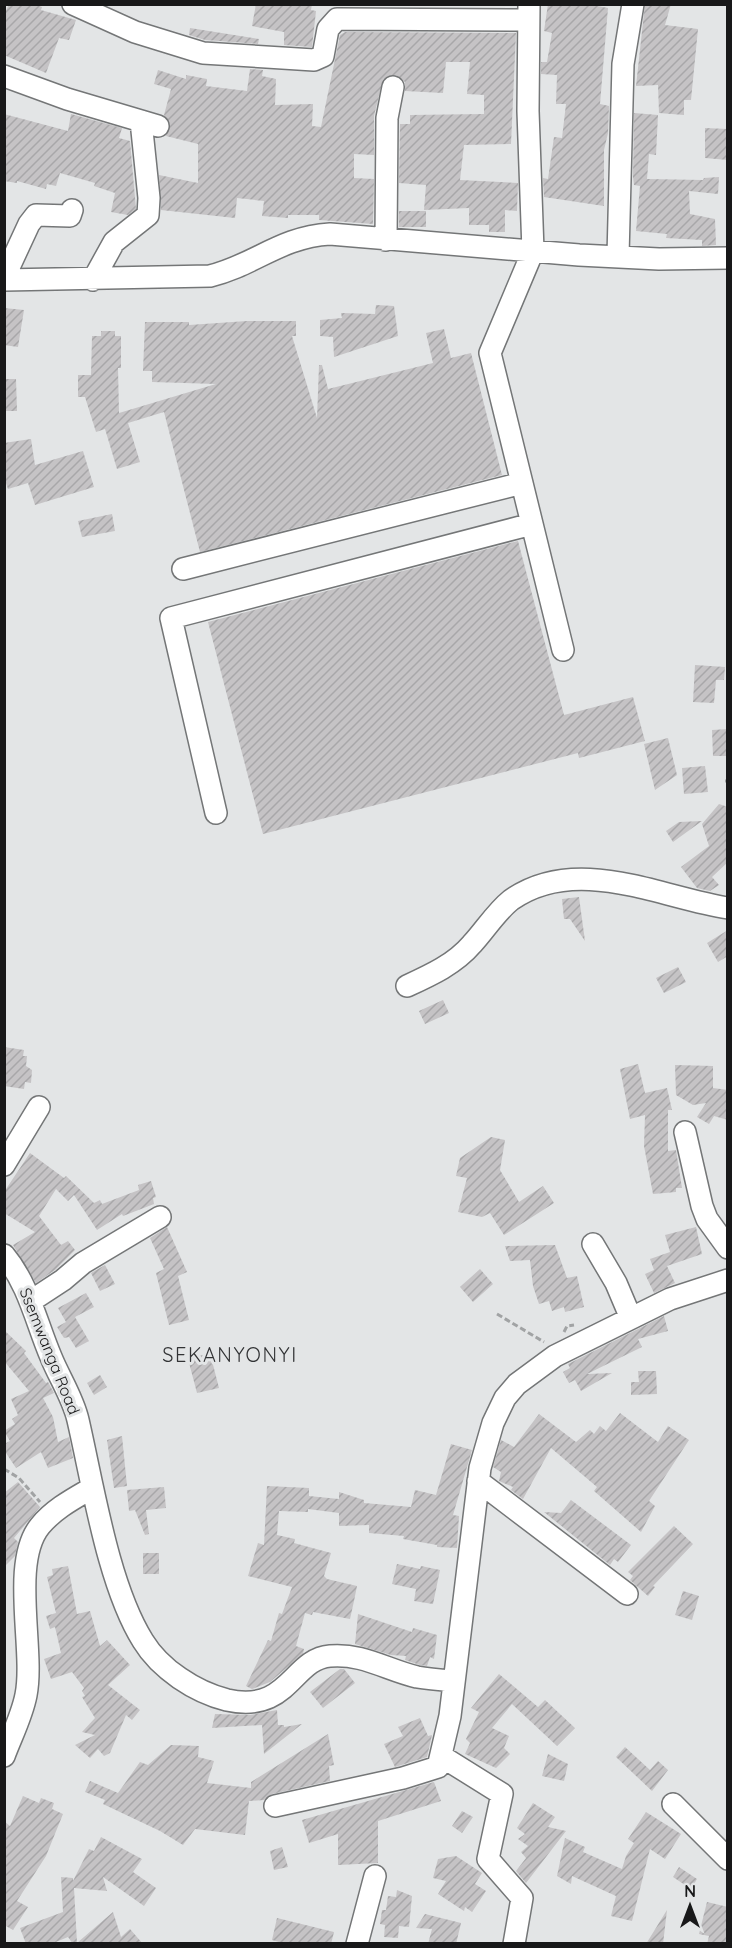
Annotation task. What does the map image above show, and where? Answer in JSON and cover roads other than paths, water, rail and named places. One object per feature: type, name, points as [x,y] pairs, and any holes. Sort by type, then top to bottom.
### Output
[{"type":"street","points":[[73,4],[135,32],[203,53],[314,60],[323,56],[328,29],[336,19],[529,12],[533,251],[490,352],[563,650]]},
{"type":"street","points":[[618,256],[624,64],[633,4]]},
{"type":"street","points":[[4,76],[67,99],[150,123],[148,214],[114,242],[93,280]]},
{"type":"street","points":[[386,240],[387,118],[393,87]]},
{"type":"street","points":[[72,210],[70,216],[36,215],[29,224],[4,279],[93,280],[210,276],[226,272],[257,255],[307,236],[330,234],[659,259],[728,258]]},
{"type":"street","points":[[183,569],[522,483]]},
{"type":"street","points":[[216,813],[171,618],[532,524]]},
{"type":"street","points":[[407,986],[454,962],[510,901],[534,887],[583,879],[613,880],[701,904],[728,908]]},
{"type":"street","points":[[4,1165],[39,1107]]},
{"type":"street","points":[[685,1132],[702,1206],[707,1219],[728,1248]]},
{"type":"street","points":[[31,1301],[83,1263],[160,1217]]},
{"type":"street","points":[[593,1244],[616,1283],[630,1317]]},
{"type":"street","name":"Ssemwanga Road","points":[[4,1255],[18,1270],[50,1356],[78,1416],[92,1488],[127,1608],[143,1642],[177,1676],[205,1693],[228,1700],[265,1700],[280,1691],[316,1660],[327,1656],[373,1660],[416,1677],[453,1682]]},
{"type":"street","points":[[275,1806],[438,1767],[450,1716],[478,1481],[493,1423],[506,1398],[518,1384],[555,1356],[670,1299],[728,1280]]},
{"type":"street","points":[[478,1481],[627,1594]]},
{"type":"street","points":[[6,1747],[26,1695],[28,1658],[24,1597],[28,1562],[38,1528],[51,1514],[92,1488]]},
{"type":"street","points":[[441,1756],[502,1794],[489,1859],[495,1870],[522,1898],[514,1944]]},
{"type":"street","points":[[673,1804],[728,1859]]},
{"type":"street","points":[[357,1944],[375,1876]]},
{"type":"district","name":"SEKANYONYI","points":[[230,1354]]}]
